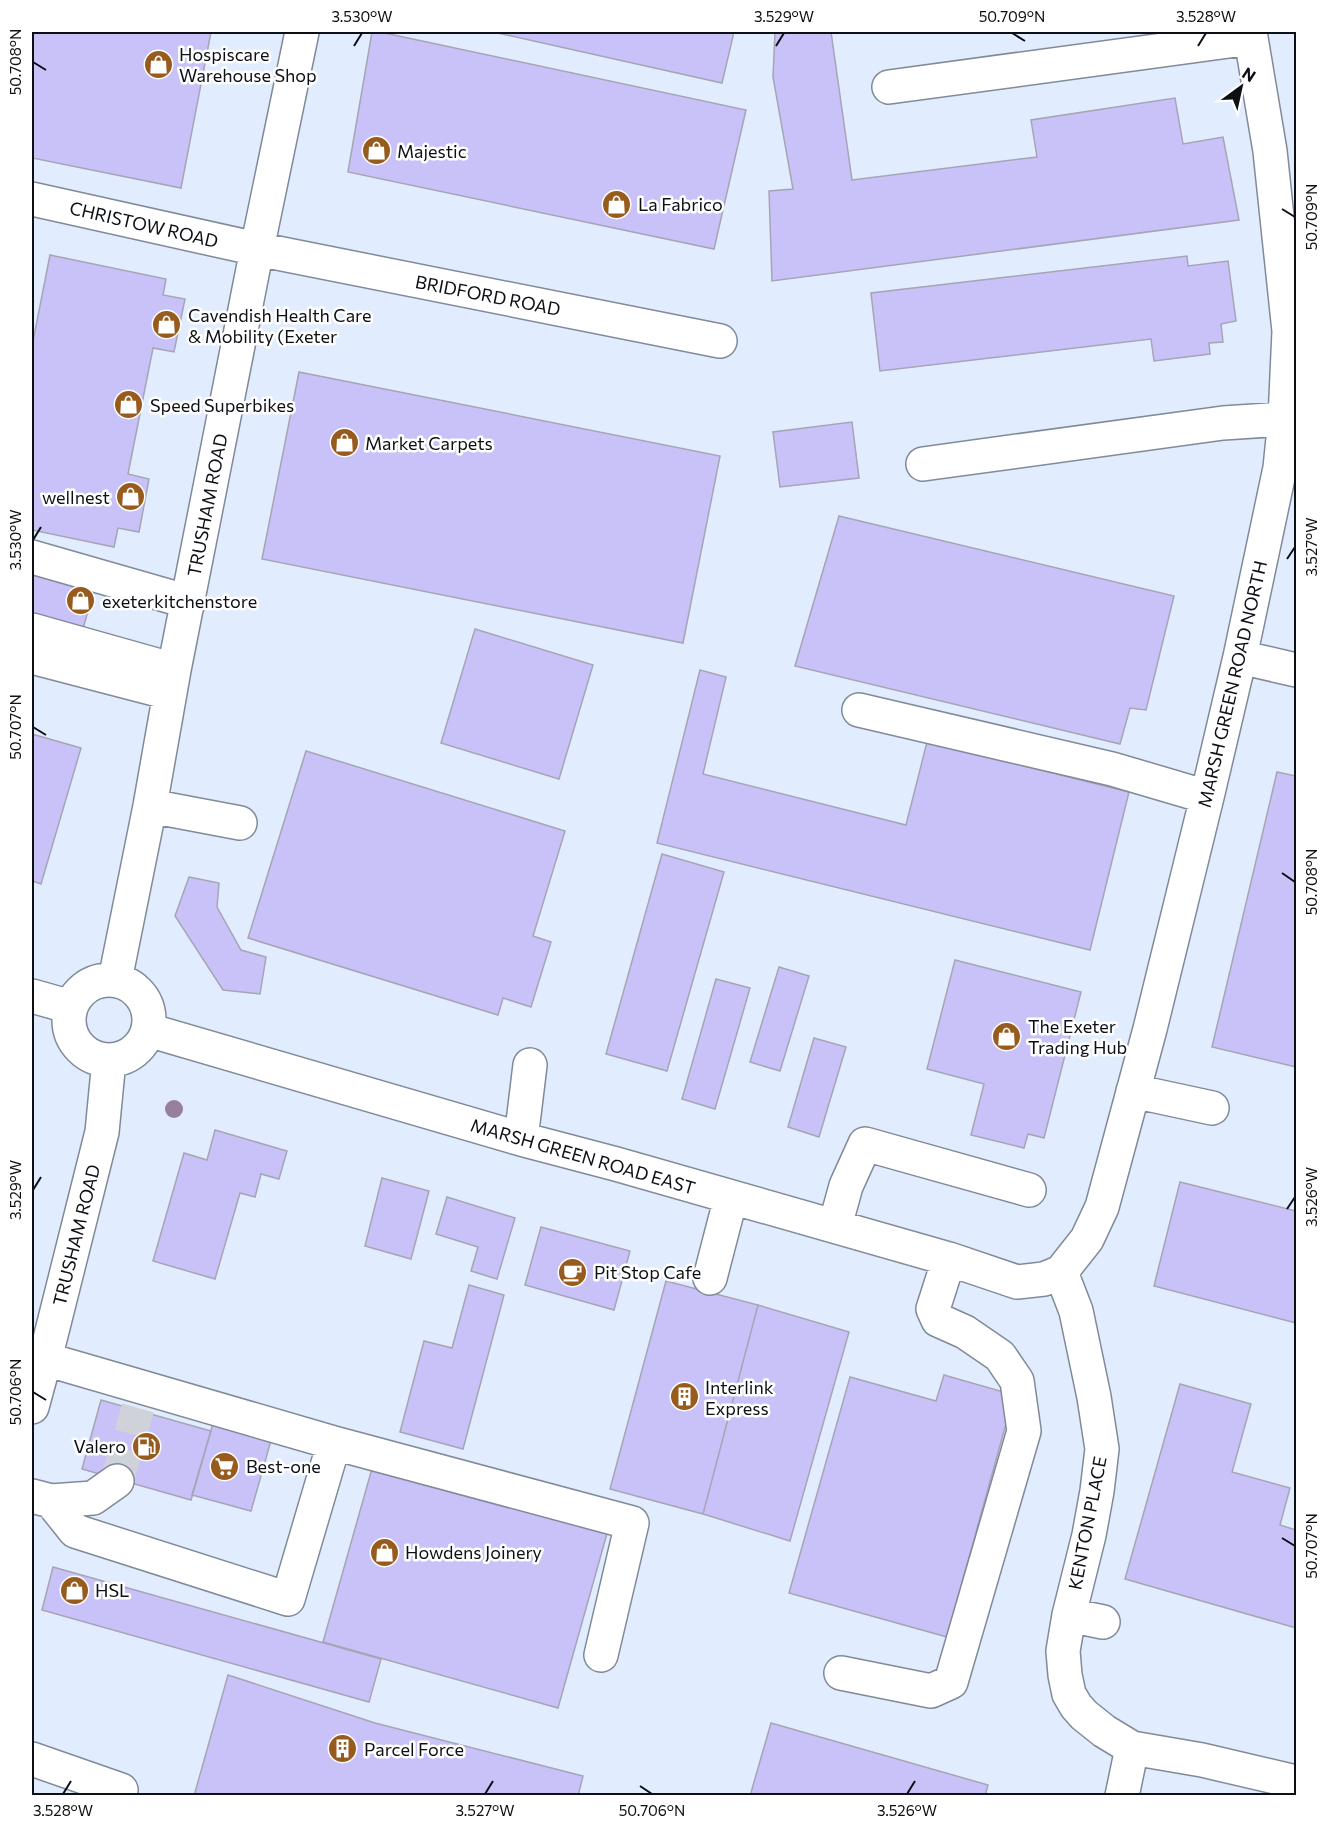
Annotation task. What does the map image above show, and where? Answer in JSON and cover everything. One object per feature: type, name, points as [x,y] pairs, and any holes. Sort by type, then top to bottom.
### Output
[{"type":"street","name":"TRUSHAM ROAD","points":[[115,980],[257,249],[302,32]]},
{"type":"street","points":[[889,87],[1250,35]]},
{"type":"street","name":"MARSH GREEN ROAD NORTH","points":[[1061,1272],[1087,1239],[1102,1207],[1207,797],[1240,657],[1280,468],[1289,331],[1283,149],[1250,35]]},
{"type":"street","name":"CHRISTOW ROAD","points":[[33,206],[257,249]]},
{"type":"street","name":"BRIDFORD ROAD","points":[[257,249],[720,341]]},
{"type":"street","points":[[923,464],[1223,423],[1285,419]]},
{"type":"street","points":[[32,557],[189,602]]},
{"type":"street","points":[[32,630],[172,682]]},
{"type":"street","points":[[32,657],[172,682]]},
{"type":"street","points":[[1240,657],[1296,670]]},
{"type":"street","points":[[859,710],[1112,769],[1207,797]]},
{"type":"street","points":[[150,806],[240,823]]},
{"type":"street","points":[[107,979],[133,987],[143,997],[149,1010],[150,1024],[146,1038],[126,1057],[98,1059],[85,1053],[75,1042],[69,1029],[71,1007],[81,990],[93,982],[107,979]]},
{"type":"street","points":[[32,996],[71,1007]]},
{"type":"street","name":"MARSH GREEN ROAD EAST","points":[[148,1030],[520,1139],[950,1259],[1017,1282],[1044,1279],[1061,1272]]},
{"type":"street","name":"TRUSHAM ROAD","points":[[32,1407],[102,1132],[109,1060]]},
{"type":"street","points":[[520,1139],[530,1065]]},
{"type":"street","points":[[1133,1091],[1212,1108]]},
{"type":"street","points":[[835,1226],[846,1186],[865,1144],[1029,1190]]},
{"type":"street","points":[[710,1278],[731,1197]]},
{"type":"street","points":[[841,1673],[931,1691],[951,1682],[1024,1431],[1017,1381],[1000,1356],[965,1332],[938,1320],[933,1309],[950,1259]]},
{"type":"street","name":"KENTON PLACE","points":[[1061,1272],[1076,1311],[1095,1397],[1102,1449],[1093,1513],[1069,1615],[1064,1651],[1069,1694],[1084,1715],[1104,1731],[1132,1748],[1295,1774]]},
{"type":"street","points":[[45,1359],[131,1395],[334,1443],[632,1523],[601,1655]]},
{"type":"street","points":[[41,1499],[75,1531],[288,1599],[334,1443]]},
{"type":"street","points":[[41,1499],[93,1498],[117,1481]]},
{"type":"street","points":[[1069,1615],[1103,1622]]},
{"type":"street","points":[[1122,1796],[1132,1748]]},
{"type":"street","points":[[32,1759],[121,1790]]},
{"type":"shaded area","points":[[32,32],[1296,32],[1296,1795],[32,1795]]},
{"type":"building","points":[[32,32],[211,32],[181,188],[32,158]]},
{"type":"building","points":[[372,32],[746,110],[714,249],[348,172]]},
{"type":"building","points":[[493,32],[734,32],[722,83]]},
{"type":"building","points":[[775,32],[831,32],[852,180],[1037,157],[1031,120],[1175,98],[1183,144],[1223,137],[1239,220],[772,281],[769,191],[793,189],[773,77]]},
{"type":"building","points":[[50,255],[166,279],[163,295],[185,299],[174,352],[153,348],[128,474],[149,479],[139,532],[118,528],[114,547],[32,530],[32,346]]},
{"type":"building","points":[[1187,256],[1188,266],[1228,261],[1236,321],[1221,324],[1223,342],[1209,343],[1210,354],[1154,361],[1151,339],[880,371],[871,293]]},
{"type":"building","points":[[299,372],[720,456],[683,643],[262,559]]},
{"type":"building","points":[[852,422],[859,478],[780,487],[773,432]]},
{"type":"building","points":[[839,516],[1174,596],[1146,710],[1130,708],[1120,744],[795,666]]},
{"type":"building","points":[[32,565],[96,582],[81,636],[32,622]]},
{"type":"building","points":[[475,629],[593,665],[559,779],[441,743]]},
{"type":"building","points":[[700,670],[726,677],[703,774],[906,825],[927,742],[1129,792],[1090,950],[657,843]]},
{"type":"building","points":[[32,734],[81,748],[41,884],[32,881]]},
{"type":"building","points":[[306,751],[565,831],[533,936],[551,942],[531,1007],[503,998],[498,1015],[248,938]]},
{"type":"building","points":[[1277,772],[1296,776],[1296,1067],[1212,1047]]},
{"type":"building","points":[[662,854],[724,872],[667,1071],[606,1054]]},
{"type":"building","points":[[189,877],[219,883],[217,907],[241,950],[266,957],[260,994],[223,990],[175,916]]},
{"type":"building","points":[[955,960],[1081,992],[1044,1138],[1028,1134],[1024,1148],[971,1135],[984,1084],[927,1069]]},
{"type":"building","points":[[779,967],[809,976],[780,1071],[750,1062]]},
{"type":"building","points":[[716,979],[750,988],[715,1109],[682,1099]]},
{"type":"building","points":[[814,1038],[846,1047],[819,1137],[788,1127]]},
{"type":"building","points":[[215,1130],[287,1151],[279,1179],[261,1174],[255,1197],[240,1193],[215,1279],[153,1261],[184,1153],[207,1160]]},
{"type":"building","points":[[382,1178],[429,1191],[411,1259],[365,1246]]},
{"type":"building","points":[[1180,1182],[1296,1211],[1296,1323],[1154,1286]]},
{"type":"building","points":[[447,1197],[515,1218],[497,1279],[471,1271],[478,1247],[436,1234]]},
{"type":"building","points":[[541,1227],[630,1251],[614,1310],[525,1285]]},
{"type":"building","name":"Interlink Express","points":[[666,1281],[758,1305],[703,1514],[610,1489]]},
{"type":"building","points":[[469,1285],[504,1295],[463,1449],[400,1432],[424,1341],[452,1348]]},
{"type":"building","points":[[758,1305],[849,1332],[790,1541],[703,1514]]},
{"type":"building","points":[[944,1375],[1014,1395],[947,1637],[789,1593],[850,1377],[936,1401]]},
{"type":"building","points":[[1180,1384],[1251,1404],[1232,1472],[1290,1488],[1280,1525],[1296,1530],[1296,1628],[1125,1579]]},
{"type":"building","points":[[101,1400],[211,1431],[191,1500],[82,1469]]},
{"type":"building","points":[[214,1420],[272,1437],[251,1511],[192,1495]]},
{"type":"building","points":[[373,1465],[608,1530],[558,1708],[323,1642]]},
{"type":"building","points":[[53,1567],[381,1659],[369,1702],[42,1610]]},
{"type":"building","name":"Parcel Force","points":[[228,1675],[375,1723],[583,1776],[578,1796],[194,1796]]},
{"type":"building","points":[[771,1723],[988,1785],[985,1796],[750,1796]]},
{"type":"tunnel","points":[[117,1481],[138,1408]]},
{"type":"place","name":"Hospiscare Warehouse Shop","points":[[158,64]]},
{"type":"place","name":"Majestic","points":[[376,151]]},
{"type":"place","name":"La Fabrico","points":[[617,204]]},
{"type":"place","name":"Cavendish Health Care & Mobility (Exeter","points":[[167,325]]},
{"type":"place","name":"Speed Superbikes","points":[[129,405]]},
{"type":"place","name":"Market Carpets","points":[[344,443]]},
{"type":"place","name":"wellnest","points":[[131,497]]},
{"type":"place","name":"exeterkitchenstore","points":[[81,601]]},
{"type":"place","name":"The Exeter Trading Hub","points":[[1007,1036]]},
{"type":"place","name":"Pit Stop Cafe","points":[[573,1272]]},
{"type":"place","name":"Interlink Express","points":[[684,1397]]},
{"type":"place","name":"Valero","points":[[147,1446]]},
{"type":"place","name":"Best-one","points":[[225,1466]]},
{"type":"place","name":"Howdens Joinery","points":[[384,1552]]},
{"type":"place","name":"HSL","points":[[74,1590]]},
{"type":"place","name":"Parcel Force","points":[[343,1749]]}]
